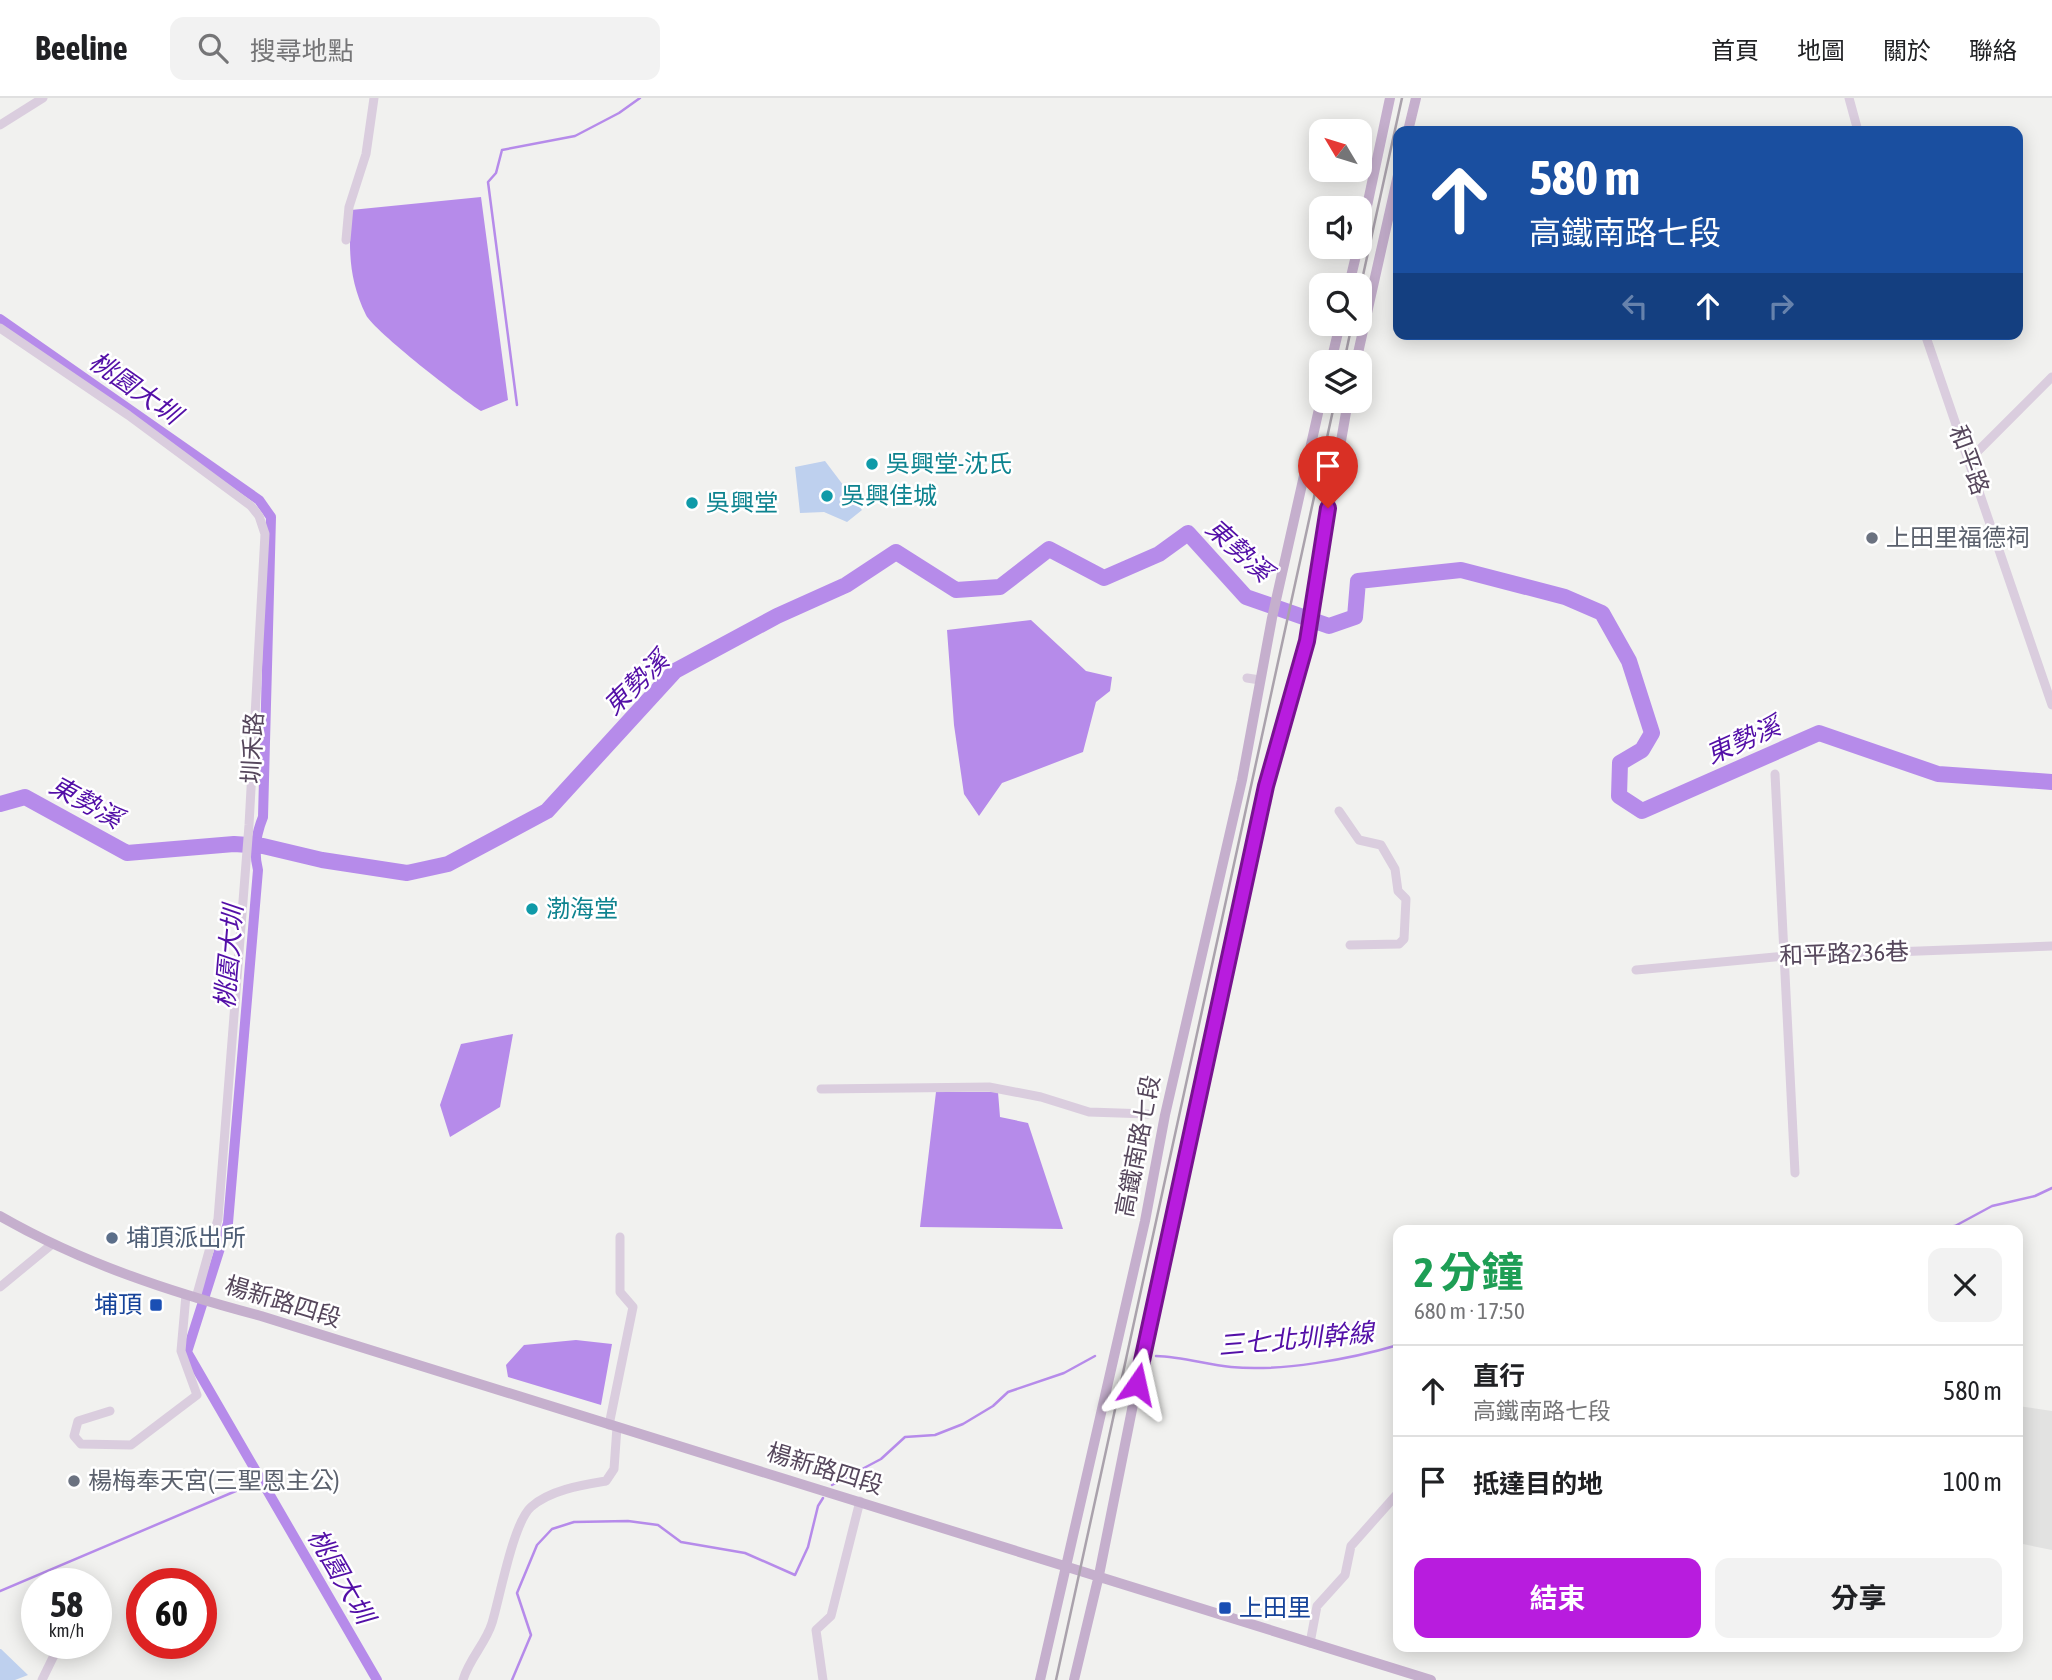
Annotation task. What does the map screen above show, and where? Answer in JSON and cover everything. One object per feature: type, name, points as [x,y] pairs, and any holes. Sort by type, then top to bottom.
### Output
[{"type":"main road","points":[[1369,196],[1390,98]]},
{"type":"main road","points":[[1409,126],[1416,98]]},
{"type":"main road","points":[[1359,350],[1393,197]]},
{"type":"main road","name":"高鐵南路七段","points":[[1040,1680],[1242,780],[1277,593],[1318,413]]},
{"type":"main road","name":"高鐵南路七段","points":[[1074,1680],[1099,1575],[1170,1219],[1313,609],[1332,482],[1346,413]]},
{"type":"main road","name":"楊新路四段","points":[[0,1216],[51,1245],[93,1264],[196,1298],[1099,1575],[1431,1680]]},
{"type":"street","points":[[0,125],[43,98]]},
{"type":"street","points":[[346,240],[349,207],[366,154],[374,98]]},
{"type":"street","points":[[1849,98],[1857,126]]},
{"type":"street","name":"圳禾路","points":[[0,328],[128,415],[251,506],[260,516],[265,534],[248,831],[218,1219],[181,1351],[197,1395],[131,1445],[81,1444],[74,1436],[78,1421],[110,1411]]},
{"type":"street","name":"和平路","points":[[1928,340],[2052,705]]},
{"type":"street","points":[[1968,461],[2052,377]]},
{"type":"street","points":[[1247,678],[1261,680]]},
{"type":"street","points":[[1775,774],[1795,1173]]},
{"type":"street","points":[[1339,811],[1359,840],[1381,845],[1395,869],[1398,891],[1406,899],[1404,939],[1399,944],[1350,945]]},
{"type":"street","name":"和平路236巷","points":[[1636,970],[1785,956],[2052,946]]},
{"type":"street","points":[[821,1089],[989,1087],[1041,1097],[1089,1112],[1148,1114]]},
{"type":"street","points":[[463,1680],[469,1662],[491,1627],[519,1525],[530,1508],[575,1486],[606,1481],[614,1469],[613,1426],[633,1307],[620,1292],[620,1237]]},
{"type":"street","points":[[0,1287],[51,1245]]},
{"type":"street","points":[[1310,1643],[1317,1606],[1345,1575],[1351,1546],[1393,1499]]},
{"type":"street","points":[[823,1680],[816,1630],[831,1616],[860,1502]]},
{"type":"street","points":[[42,1680],[52,1659]]},
{"type":"shaded area","points":[[481,197],[508,400],[481,411],[401,350],[372,323],[366,315],[356,288],[350,238],[351,210]]},
{"type":"shaded area","points":[[825,461],[862,510],[847,522],[824,512],[800,513],[795,467]]},
{"type":"shaded area","points":[[1031,620],[1086,671],[1112,677],[1110,691],[1096,702],[1083,752],[1002,783],[979,816],[964,794],[954,725],[947,630]]},
{"type":"shaded area","points":[[513,1034],[500,1107],[450,1137],[440,1105],[461,1044]]},
{"type":"shaded area","points":[[936,1092],[998,1092],[1000,1117],[1028,1123],[1063,1229],[920,1227]]},
{"type":"shaded area","points":[[576,1340],[612,1344],[601,1405],[508,1377],[506,1365],[524,1345]]},
{"type":"shaded area","points":[[2023,1407],[2052,1411],[2052,1550],[2023,1544]]},
{"type":"shaded area","points":[[0,1649],[28,1675],[15,1680],[0,1680]]},
{"type":"waterway","points":[[517,405],[488,182],[496,173],[502,150],[575,136],[619,113],[640,98]]},
{"type":"waterway","name":"桃園大圳","points":[[0,319],[259,500],[271,517],[263,817],[256,843],[258,870],[228,1223],[187,1352],[377,1680]]},
{"type":"waterway","name":"東勢溪","points":[[0,804],[25,797],[127,853],[234,844],[263,846],[322,860],[407,873],[448,864],[547,811],[675,671],[777,616],[846,585],[896,552],[956,590],[1000,587],[1049,549],[1104,578],[1159,554],[1188,533],[1246,597],[1329,626],[1355,617],[1358,581],[1461,570],[1565,597],[1602,613],[1629,661],[1652,733],[1642,750],[1620,763],[1619,796],[1642,811],[1819,733],[1938,774],[2052,782]]},
{"type":"waterway","name":"三七北圳幹線","points":[[1957,1225],[1992,1206],[2035,1196],[2052,1188]]},
{"type":"waterway","name":"三七北圳幹線","points":[[1156,1356],[1231,1367],[1271,1368],[1337,1359],[1393,1346]]},
{"type":"waterway","name":"三七北圳幹線","points":[[832,1485],[881,1459],[905,1437],[935,1435],[963,1424],[993,1406],[1008,1392],[1064,1373],[1095,1356]]},
{"type":"waterway","points":[[0,1591],[250,1485]]},
{"type":"waterway","name":"三七北圳幹線","points":[[512,1680],[531,1635],[517,1593],[537,1545],[552,1529],[574,1522],[628,1521],[658,1525],[681,1542],[745,1553],[795,1575],[808,1547],[818,1506],[823,1498]]},
{"type":"railway","points":[[1396,126],[1402,98]]},
{"type":"railway","points":[[1364,273],[1393,139]]},
{"type":"railway","points":[[1347,350],[1349,336]]},
{"type":"railway","points":[[1056,1680],[1332,413]]},
{"type":"place","name":"吳興堂-沈氏","points":[[872,464]]},
{"type":"place","name":"吳興佳城","points":[[827,496]]},
{"type":"place","name":"吳興堂","points":[[692,503]]},
{"type":"place","name":"上田里福德祠","points":[[1872,538]]},
{"type":"place","name":"渤海堂","points":[[532,909]]},
{"type":"place","name":"埔頂派出所","points":[[112,1238]]},
{"type":"place","name":"埔頂","points":[[156,1305]]},
{"type":"place","name":"楊梅奉天宮(三聖恩主公)","points":[[74,1481]]},
{"type":"place","name":"上田里","points":[[1225,1608]]},
{"type":"route","points":[[1137,1384],[1170,1219],[1266,786],[1307,641],[1328,508]]}]
